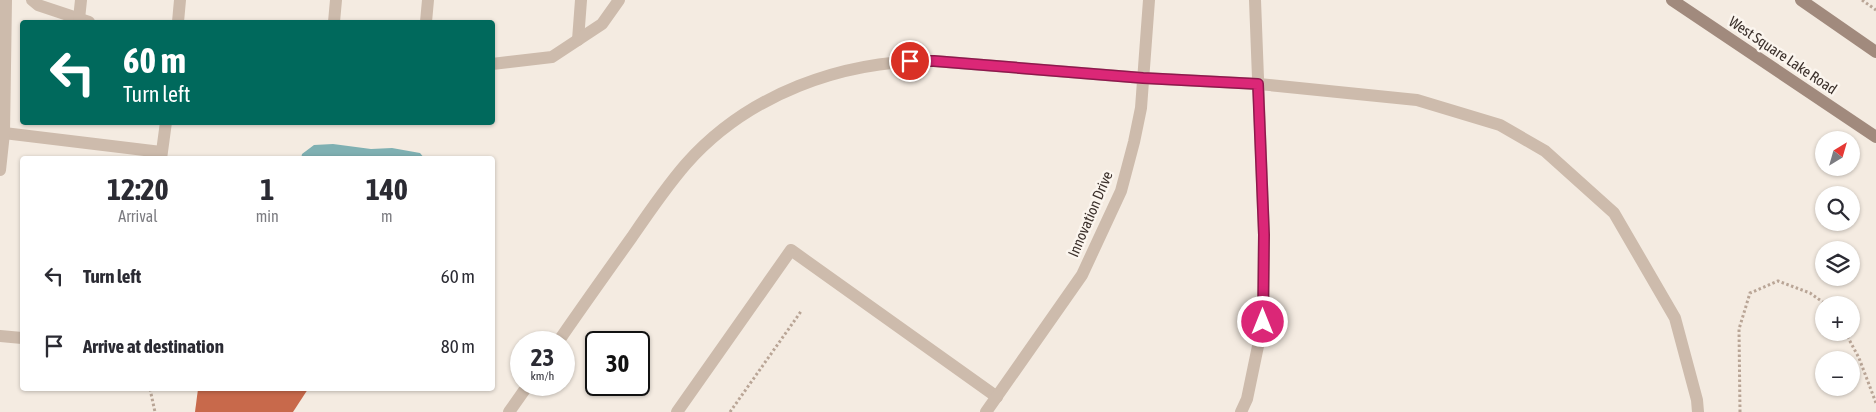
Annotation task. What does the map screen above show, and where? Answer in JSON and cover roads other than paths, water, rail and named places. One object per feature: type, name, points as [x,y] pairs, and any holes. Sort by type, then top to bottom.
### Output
[{"type":"main road","name":"West Square Lake Road","points":[[1672,0],[1876,137]]},
{"type":"main road","points":[[1801,0],[1876,52]]},
{"type":"street","points":[[0,170],[4,133],[6,0]]},
{"type":"street","points":[[32,0],[81,20]]},
{"type":"street","points":[[81,0],[84,20]]},
{"type":"street","points":[[178,20],[180,0]]},
{"type":"street","points":[[334,20],[336,0]]},
{"type":"street","points":[[426,20],[428,0]]},
{"type":"street","points":[[578,40],[581,0]]},
{"type":"street","points":[[495,64],[552,57],[602,24],[619,0]]},
{"type":"street","name":"Innovation Drive","points":[[986,412],[1082,275],[1121,191],[1141,108],[1149,0]]},
{"type":"street","points":[[1241,412],[1247,399],[1263,322],[1264,235],[1255,0]]},
{"type":"street","points":[[566,331],[664,192],[687,163],[713,138],[748,112],[779,94],[834,73],[869,65],[934,61],[1143,78],[1258,84],[1417,100],[1500,125],[1545,151],[1614,213],[1675,318],[1697,400],[1698,412]]},
{"type":"street","points":[[4,133],[161,156],[166,125]]},
{"type":"street","points":[[677,412],[791,250],[996,398]]},
{"type":"street","points":[[0,336],[20,338]]},
{"type":"street","points":[[508,412],[520,396]]},
{"type":"water","points":[[333,144],[371,149],[392,148],[420,153],[422,156],[302,156],[314,145]]}]
